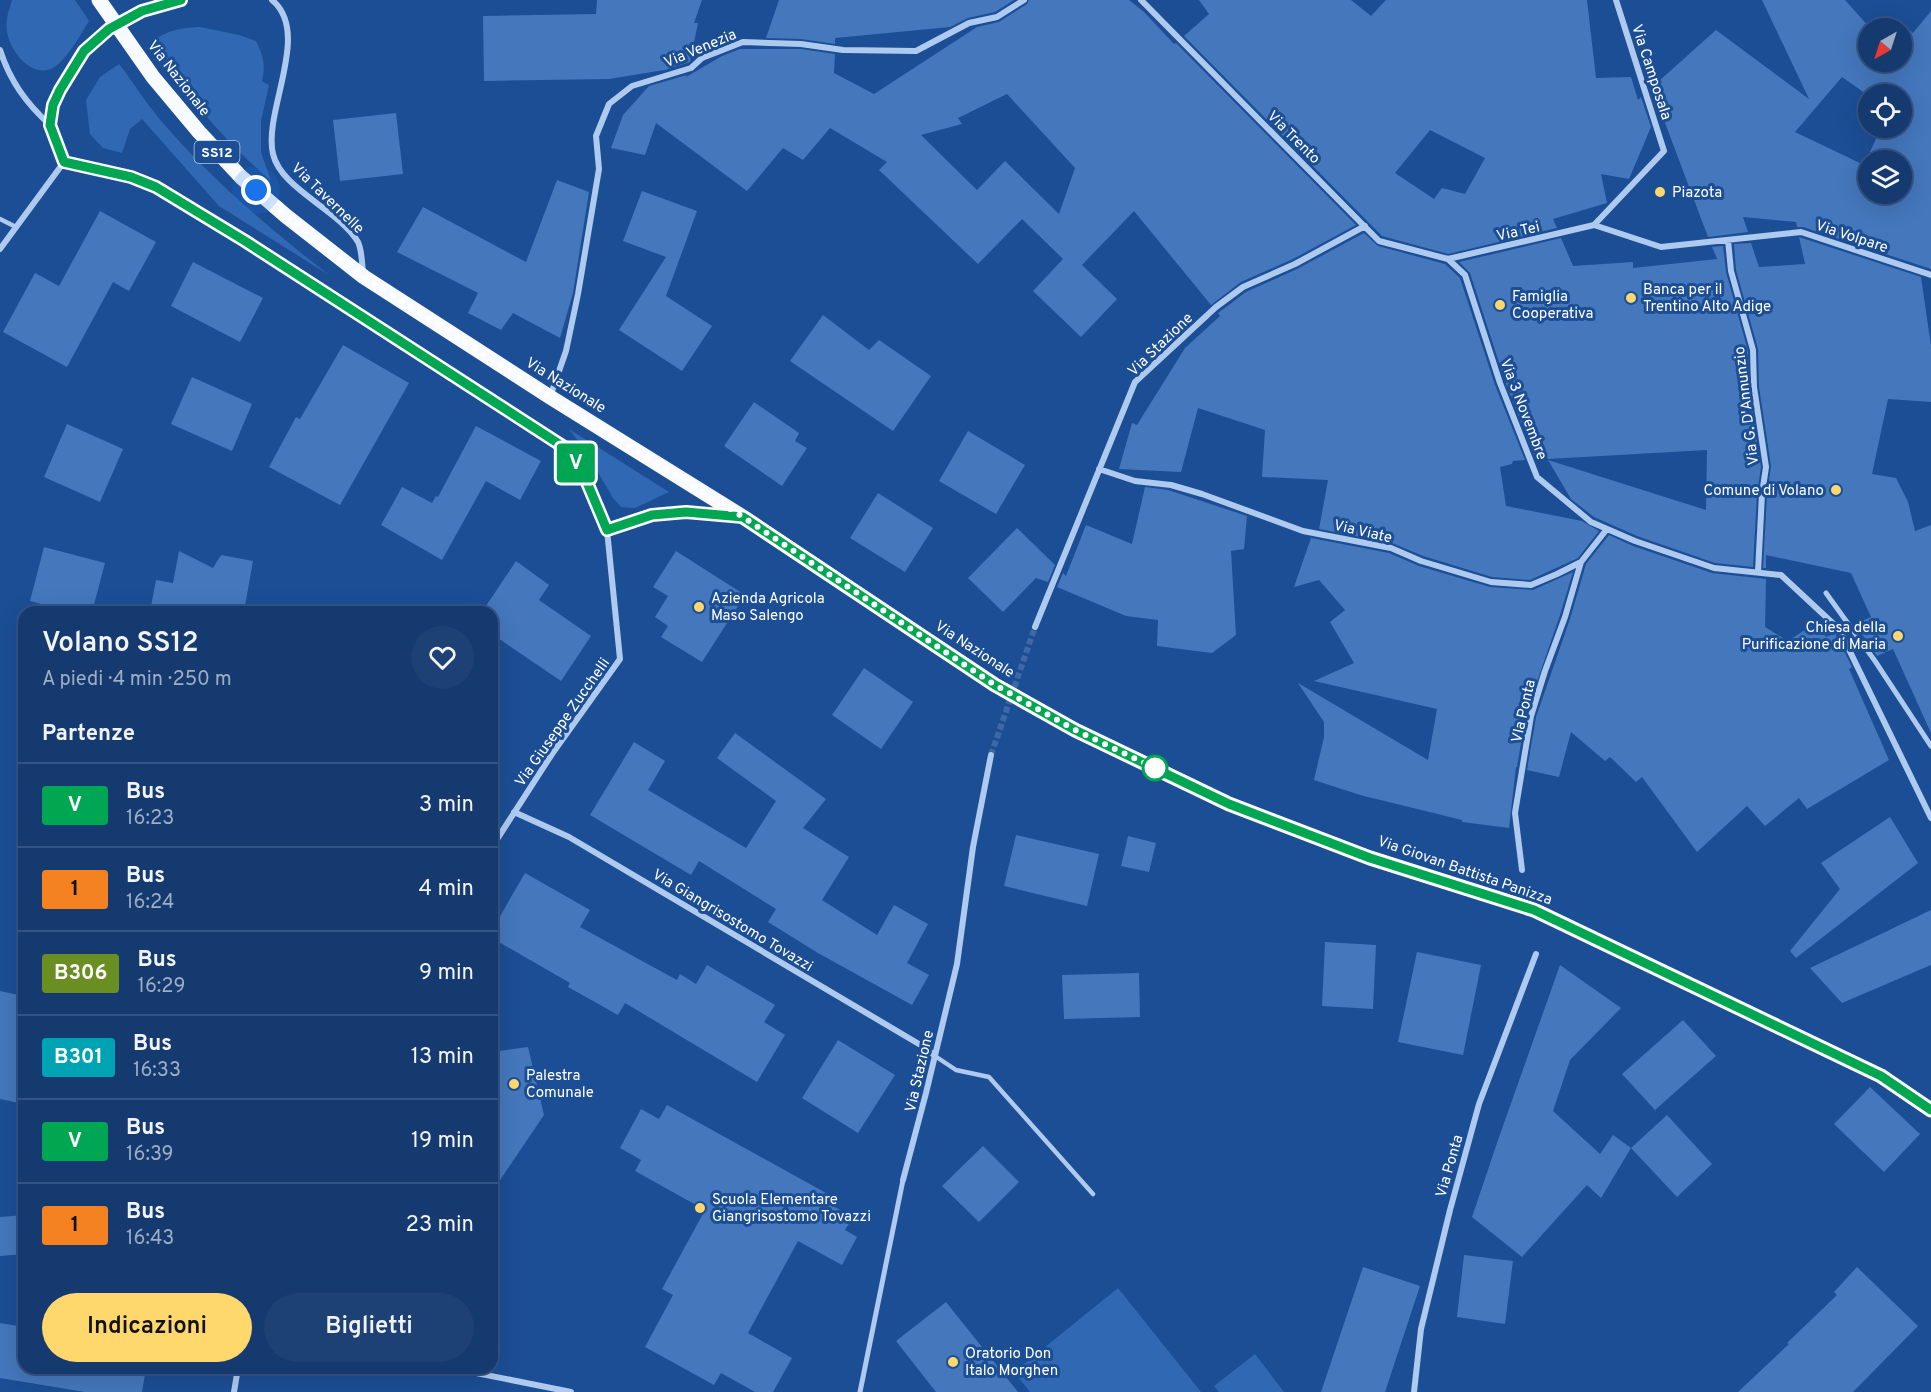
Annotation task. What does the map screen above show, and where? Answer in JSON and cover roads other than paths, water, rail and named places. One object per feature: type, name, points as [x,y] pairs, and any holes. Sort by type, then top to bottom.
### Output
[{"type":"main road","name":"Via Nazionale","points":[[99,0],[153,77],[199,132],[241,177],[286,216],[364,277],[550,397],[743,517],[995,685],[1075,730]]},
{"type":"main road","name":"Via Giovan Battista Panizza","points":[[1075,730],[1229,804],[1370,858],[1534,910],[1881,1076],[1931,1110]]},
{"type":"street","points":[[142,11],[181,0]]},
{"type":"street","name":"Via Tavernelle","points":[[272,0],[285,22],[287,38],[282,82],[270,134],[273,156],[284,174],[345,227],[359,243],[364,277]]},
{"type":"street","name":"Via Venezia","points":[[550,397],[566,351],[578,294],[599,169],[596,136],[609,104],[632,86],[690,68],[702,58],[742,42],[801,44],[843,50],[916,51],[969,23],[997,17],[1024,0]]},
{"type":"street","name":"Via Trento","points":[[1141,0],[1379,241],[1448,259]]},
{"type":"street","name":"Via Camposala","points":[[1594,225],[1664,151],[1616,0]]},
{"type":"street","points":[[0,50],[14,84],[30,106],[50,125],[64,162],[0,249]]},
{"type":"street","points":[[50,125],[53,105],[84,51]]},
{"type":"street","name":"Via Giuseppe Zucchelli","points":[[64,162],[131,177],[156,187],[245,241],[567,449],[586,480],[607,530],[620,659],[552,754],[498,837]]},
{"type":"street","points":[[1594,225],[1661,247],[1728,240]]},
{"type":"street","name":"Via Tei","points":[[1448,259],[1594,225]]},
{"type":"street","name":"Via Stazione","points":[[1035,627],[1135,382],[1216,307],[1243,287],[1295,264],[1365,226]]},
{"type":"street","name":"Via Volpare","points":[[1728,240],[1802,232],[1931,275]]},
{"type":"street","name":"Via G. D'Annunzio","points":[[1728,240],[1731,271],[1753,350],[1754,387],[1766,467],[1762,494],[1758,572]]},
{"type":"street","name":"Via 3 Novembre","points":[[1448,259],[1465,275],[1500,383],[1537,477],[1591,522],[1635,541],[1714,568],[1781,574],[1839,629],[1931,818]]},
{"type":"street","name":"Via Viate","points":[[1099,469],[1135,481],[1171,485],[1202,494],[1303,531],[1390,548],[1421,561],[1491,582],[1531,585],[1581,562],[1606,529]]},
{"type":"street","points":[[607,530],[652,515],[686,512],[743,517]]},
{"type":"street","name":"VIa Ponta","points":[[1522,870],[1515,813],[1531,716],[1581,562]]},
{"type":"street","points":[[1826,593],[1875,661],[1931,746]]},
{"type":"street","name":"Via Stazione","points":[[860,1392],[903,1180],[957,964],[973,847],[991,755]]},
{"type":"street","name":"Via Giangrisostomo Tovazzi","points":[[514,812],[569,837],[924,1047],[935,1056]]},
{"type":"street","name":"Via Ponta","points":[[1414,1392],[1421,1329],[1455,1189],[1479,1104],[1536,954]]},
{"type":"street","points":[[234,1392],[237,1374]]},
{"type":"street","points":[[481,1374],[571,1392]]},
{"type":"lane","points":[[0,219],[16,227]]},
{"type":"lane","points":[[935,1056],[956,1070],[989,1077],[1093,1194]]},
{"type":"tunnel","points":[[84,51],[109,29],[142,11]]},
{"type":"tunnel","points":[[991,755],[1035,627]]},
{"type":"place","name":"Piazota","points":[[1660,192]]},
{"type":"place","name":"Banca per il Trentino Alto Adige","points":[[1631,298]]},
{"type":"place","name":"Famiglia Cooperativa","points":[[1500,305]]},
{"type":"place","name":"Comune di Volano","points":[[1836,490]]},
{"type":"place","name":"Azienda Agricola Maso Salengo","points":[[699,607]]},
{"type":"place","name":"Chiesa della Purificazione di Maria","points":[[1898,636]]},
{"type":"place","name":"Palestra Comunale","points":[[514,1084]]},
{"type":"place","name":"Scuola Elementare Giangrisostomo Tovazzi","points":[[700,1208]]},
{"type":"place","name":"Oratorio Don Italo Morghen","points":[[953,1362]]}]
